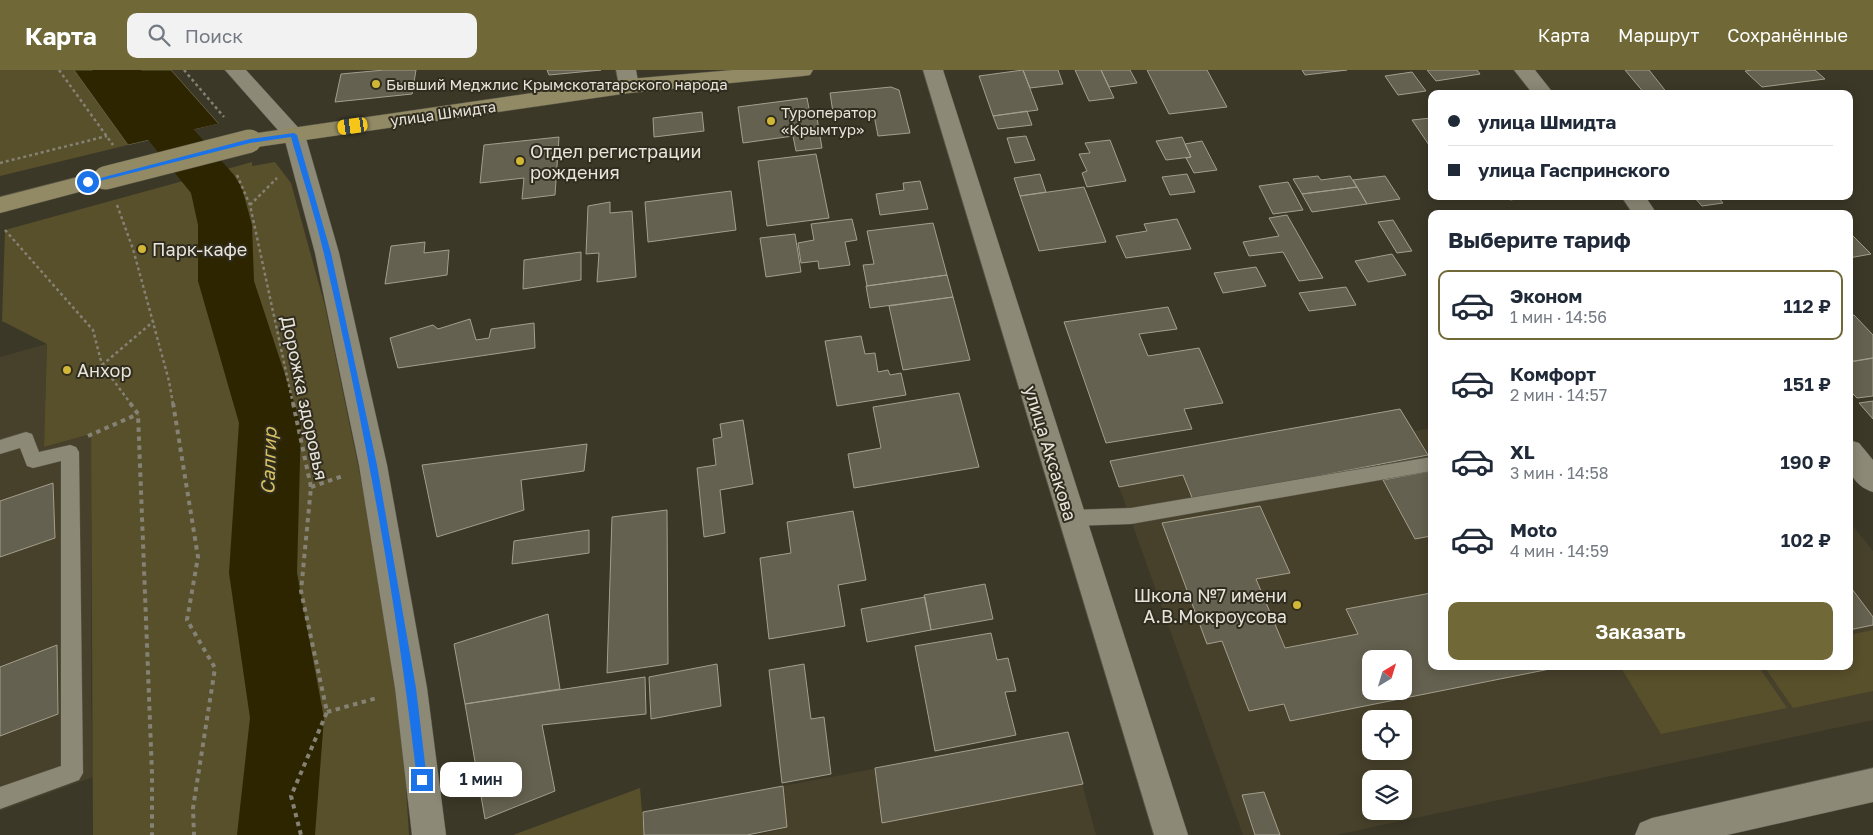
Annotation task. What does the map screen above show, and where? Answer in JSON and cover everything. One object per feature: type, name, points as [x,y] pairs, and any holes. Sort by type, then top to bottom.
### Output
[{"type":"main road","name":"улица Шмидта","points":[[0,206],[250,141],[627,78],[803,70]]},
{"type":"street","points":[[235,70],[294,135],[328,253],[373,465],[411,688],[428,835]]},
{"type":"street","name":"улица Аксакова","points":[[933,70],[1071,518],[1172,835]]},
{"type":"street","points":[[1524,70],[1541,90]]},
{"type":"street","points":[[1635,200],[1643,210]]},
{"type":"street","points":[[1853,456],[1873,480]]},
{"type":"street","points":[[1652,835],[1717,829],[1873,785]]},
{"type":"lane","points":[[0,447],[26,439],[33,461],[70,452],[72,754],[72,773],[0,798]]},
{"type":"lane","points":[[1071,518],[1131,516],[1428,465]]},
{"type":"path","points":[[59,70],[115,148]]},
{"type":"path","points":[[184,70],[228,122]]},
{"type":"path","points":[[0,163],[107,136]]},
{"type":"path","name":"Дорожка здоровья","points":[[235,170],[250,205],[311,487],[300,591],[327,712]]},
{"type":"path","points":[[115,200],[133,249],[169,381],[198,557],[187,620],[215,668],[193,808],[194,835]]},
{"type":"path","points":[[5,230],[93,330],[102,365],[138,414],[152,774],[152,835]]},
{"type":"path","points":[[102,365],[154,321]]},
{"type":"path","points":[[91,434],[138,414]]},
{"type":"path","points":[[301,835],[291,796],[327,712],[411,688]]},
{"type":"shaded area","points":[[0,70],[74,70],[128,145],[0,176]]},
{"type":"shaded area","points":[[74,70],[171,70],[219,124],[128,145]]},
{"type":"shaded area","points":[[252,162],[252,166],[275,162],[291,183],[325,306],[399,673],[409,835],[93,835],[91,434],[44,447],[47,344],[2,321],[5,230]]},
{"type":"shaded area","points":[[47,344],[44,447],[91,434],[91,697],[93,777],[0,811],[0,357]]},
{"type":"shaded area","name":"Школа №7 имени А.В.Мокроусова","points":[[1400,409],[1415,431],[1428,429],[1428,670],[1853,670],[1853,526],[1873,551],[1873,720],[1412,819],[1412,770],[1362,770],[1362,820],[1406,820],[1336,835],[1243,835],[1110,461]]},
{"type":"shaded area","points":[[1873,630],[1873,691],[1793,708],[1767,670],[1853,670],[1853,634]]},
{"type":"shaded area","points":[[1622,670],[1761,670],[1787,708],[1661,734]]},
{"type":"shaded area","points":[[1068,732],[1096,835],[761,835],[787,827],[783,786]]},
{"type":"shaded area","points":[[640,788],[644,835],[513,835]]},
{"type":"pier","points":[[221,123],[219,126],[129,148],[126,146]]},
{"type":"building","name":"Бывший Меджлис Крымскотатарского народа","points":[[384,70],[416,70],[412,94],[335,102],[341,74]]},
{"type":"building","points":[[547,70],[601,70],[549,75]]},
{"type":"building","points":[[1023,70],[1058,70],[1063,84],[1030,88]]},
{"type":"building","points":[[1023,70],[1038,110],[993,116],[979,76]]},
{"type":"building","points":[[1075,70],[1101,70],[1114,98],[1089,101]]},
{"type":"building","points":[[1101,70],[1130,70],[1137,83],[1109,87]]},
{"type":"building","points":[[1147,70],[1207,70],[1227,107],[1169,114]]},
{"type":"building","points":[[1302,70],[1347,70],[1305,75]]},
{"type":"building","points":[[1427,70],[1477,70],[1480,74],[1436,81]]},
{"type":"building","points":[[1625,70],[1649,70],[1665,90],[1642,90]]},
{"type":"building","points":[[1815,70],[1825,79],[1762,87],[1745,71]]},
{"type":"building","points":[[1412,72],[1426,91],[1398,95],[1385,76]]},
{"type":"building","points":[[891,87],[899,90],[910,133],[878,136],[874,115],[834,119],[830,93]]},
{"type":"building","points":[[807,98],[811,119],[817,118],[822,148],[796,151],[793,136],[743,143],[738,107]]},
{"type":"building","points":[[1027,111],[1032,125],[998,129],[993,116]]},
{"type":"building","points":[[702,112],[704,131],[654,137],[653,118]]},
{"type":"building","points":[[1428,118],[1428,144],[1412,120]]},
{"type":"building","points":[[1026,136],[1035,160],[1015,163],[1007,138]]},
{"type":"building","name":"Отдел регистрации рождения","points":[[559,137],[555,195],[522,199],[524,178],[480,183],[484,145]]},
{"type":"building","points":[[1182,137],[1191,157],[1166,160],[1156,141]]},
{"type":"building","points":[[1110,140],[1126,181],[1087,187],[1082,173],[1087,171],[1079,154],[1090,153],[1085,143]]},
{"type":"building","points":[[1202,141],[1217,170],[1194,173],[1186,158],[1191,157],[1185,144]]},
{"type":"building","points":[[816,154],[829,218],[767,226],[758,161]]},
{"type":"building","points":[[1040,174],[1046,192],[1020,196],[1014,178]]},
{"type":"building","points":[[1187,174],[1195,192],[1170,195],[1162,177]]},
{"type":"building","points":[[1318,176],[1321,180],[1350,176],[1357,187],[1302,194],[1293,179]]},
{"type":"building","points":[[1385,176],[1400,199],[1367,204],[1353,180]]},
{"type":"building","points":[[920,181],[928,209],[880,215],[876,194],[904,190],[903,183]]},
{"type":"building","points":[[1288,182],[1303,210],[1273,214],[1259,186]]},
{"type":"building","points":[[1084,187],[1106,242],[1039,251],[1020,196]]},
{"type":"building","points":[[1357,187],[1367,204],[1312,212],[1302,194]]},
{"type":"building","points":[[731,191],[736,230],[648,242],[645,202]]},
{"type":"building","points":[[1697,200],[1720,200],[1723,203],[1702,206]]},
{"type":"building","points":[[610,202],[610,213],[632,211],[636,277],[597,282],[599,253],[586,254],[588,206]]},
{"type":"building","points":[[1287,215],[1323,278],[1299,281],[1283,252],[1249,256],[1243,242],[1279,236],[1269,218]]},
{"type":"building","points":[[852,219],[857,240],[845,242],[850,265],[819,269],[818,261],[801,263],[798,243],[814,240],[811,224]]},
{"type":"building","points":[[1177,219],[1191,249],[1126,258],[1116,236],[1147,231],[1144,224]]},
{"type":"building","points":[[1393,220],[1412,251],[1397,253],[1378,222]]},
{"type":"building","points":[[933,223],[947,275],[867,286],[863,265],[874,264],[867,231]]},
{"type":"building","points":[[795,234],[801,272],[766,277],[760,238]]},
{"type":"building","points":[[1853,236],[1871,254],[1853,257]]},
{"type":"building","points":[[425,242],[424,253],[449,250],[447,275],[385,284],[391,246]]},
{"type":"building","points":[[581,252],[581,280],[523,289],[524,260]]},
{"type":"building","points":[[1392,254],[1406,275],[1368,282],[1355,261]]},
{"type":"building","points":[[1256,267],[1266,286],[1223,293],[1214,273]]},
{"type":"building","points":[[947,275],[953,297],[870,308],[866,286]]},
{"type":"building","points":[[1346,287],[1356,305],[1309,311],[1299,293]]},
{"type":"building","points":[[953,297],[970,360],[903,370],[889,306]]},
{"type":"building","points":[[1168,307],[1177,329],[1139,334],[1148,356],[1199,348],[1223,403],[1184,409],[1192,429],[1106,443],[1064,322]]},
{"type":"building","points":[[1853,315],[1873,335],[1873,358],[1853,361]]},
{"type":"building","points":[[470,319],[476,340],[489,338],[491,329],[534,323],[535,348],[398,368],[390,338],[433,325],[438,329]]},
{"type":"building","points":[[861,336],[865,354],[875,353],[878,372],[888,370],[890,375],[901,373],[906,395],[837,406],[825,341]]},
{"type":"building","points":[[1873,358],[1873,396],[1857,398],[1853,394],[1853,361]]},
{"type":"building","points":[[959,393],[979,467],[854,488],[848,454],[881,448],[873,407]]},
{"type":"building","points":[[1873,401],[1873,419],[1859,403]]},
{"type":"building","points":[[1400,409],[1428,455],[1193,500],[1183,475],[1119,487],[1110,461]]},
{"type":"building","points":[[743,420],[753,484],[720,490],[725,533],[704,537],[697,468],[716,465],[713,439],[722,437],[720,424]]},
{"type":"building","points":[[587,444],[584,471],[521,480],[524,510],[437,537],[422,465]]},
{"type":"building","points":[[1428,472],[1428,537],[1415,539],[1383,480]]},
{"type":"building","points":[[53,483],[55,538],[0,557],[0,501]]},
{"type":"building","points":[[1260,506],[1290,573],[1256,579],[1285,648],[1358,634],[1346,609],[1428,594],[1428,670],[1545,670],[1412,697],[1412,650],[1362,650],[1362,700],[1395,700],[1290,721],[1284,704],[1249,711],[1222,641],[1207,644],[1162,523]]},
{"type":"building","points":[[667,510],[668,664],[607,673],[612,517]]},
{"type":"building","points":[[853,511],[866,580],[838,585],[845,626],[769,639],[760,558],[791,553],[787,522]]},
{"type":"building","points":[[589,530],[589,553],[512,564],[514,541]]},
{"type":"building","points":[[985,584],[993,619],[931,630],[924,595]]},
{"type":"building","points":[[1853,590],[1873,617],[1873,625],[1853,629]]},
{"type":"building","points":[[925,597],[931,630],[867,642],[861,609]]},
{"type":"building","points":[[548,614],[560,689],[465,704],[454,644]]},
{"type":"building","points":[[991,633],[997,660],[1008,658],[1016,691],[1005,692],[1016,735],[935,751],[915,646]]},
{"type":"building","points":[[57,645],[58,714],[0,736],[0,667]]},
{"type":"building","points":[[717,664],[721,706],[651,719],[649,677]]},
{"type":"building","points":[[804,664],[811,719],[824,717],[831,774],[782,783],[769,670]]},
{"type":"building","points":[[645,677],[646,714],[542,725],[555,791],[485,819],[465,704]]},
{"type":"building","points":[[1068,732],[1083,784],[882,823],[875,768]]},
{"type":"building","points":[[783,786],[787,827],[747,835],[644,835],[643,812]]},
{"type":"building","points":[[1264,792],[1280,835],[1255,835],[1242,795]]},
{"type":"waterway","name":"Салгир","points":[[115,70],[216,188],[225,225],[226,281],[270,423],[263,573],[287,718],[276,835]]},
{"type":"place","name":"Бывший Меджлис Крымскотатарского народа","points":[[376,84]]},
{"type":"place","name":"Туроператор «Крымтур»","points":[[771,121]]},
{"type":"place","name":"Отдел регистрации рождения","points":[[520,161]]},
{"type":"place","name":"Парк-кафе","points":[[142,249]]},
{"type":"place","name":"Анхор","points":[[67,370]]},
{"type":"place","name":"Школа №7 имени А.В.Мокроусова","points":[[1297,605]]},
{"type":"route","points":[[88,182],[250,141],[294,135],[328,253],[373,465],[411,688],[422,780]]}]
